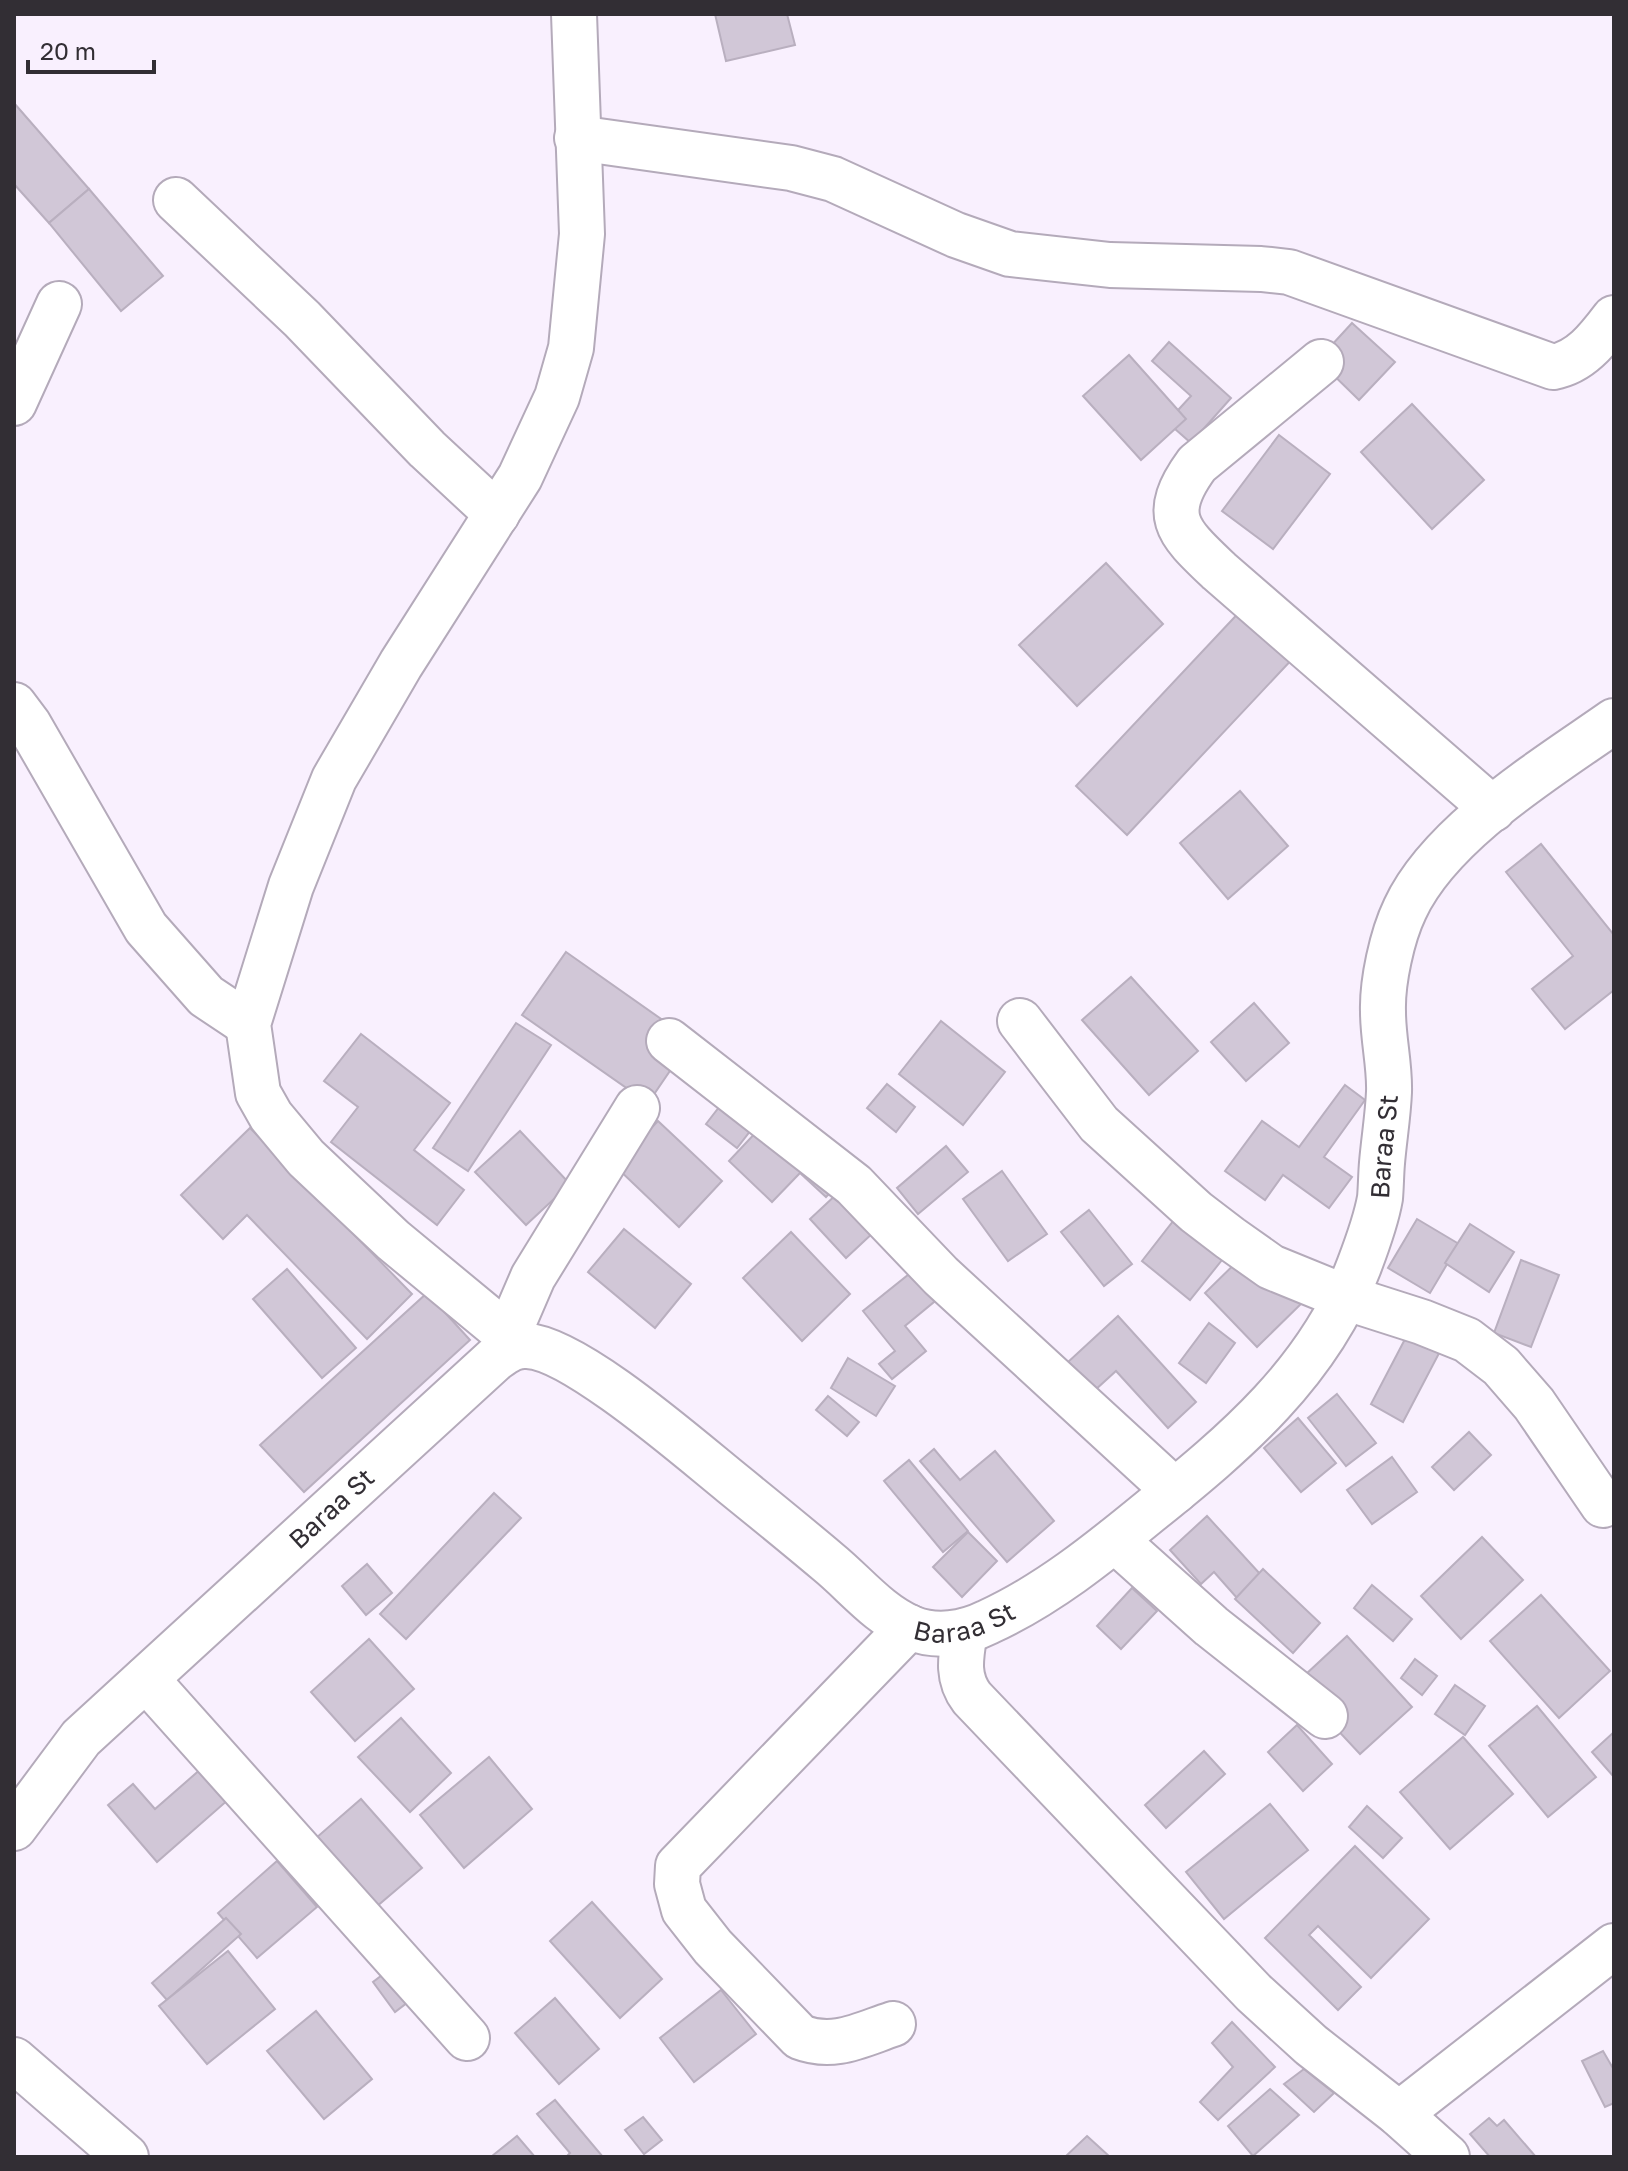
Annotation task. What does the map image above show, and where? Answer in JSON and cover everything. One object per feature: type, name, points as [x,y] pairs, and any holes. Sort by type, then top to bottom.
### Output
[{"type":"street","points":[[574,14],[582,234],[571,348],[557,397],[520,477],[401,664],[334,779],[291,886],[248,1024],[258,1093],[271,1116],[306,1158],[393,1240],[514,1340],[533,1277],[637,1108]]},
{"type":"street","points":[[577,138],[791,168],[833,179],[956,235],[1010,254],[1110,265],[1289,272],[1553,367],[1577,359],[1614,318]]},
{"type":"street","points":[[176,200],[302,319],[427,449],[497,514]]},
{"type":"street","points":[[14,403],[59,304]]},
{"type":"street","points":[[1321,362],[1197,464],[1175,504],[1175,515],[1195,547],[1219,571],[1493,809]]},
{"type":"street","points":[[14,705],[29,725],[146,928],[206,996],[248,1024]]},
{"type":"street","name":"Baraa St","points":[[14,1828],[81,1738],[514,1340],[556,1355],[596,1378],[663,1427],[832,1565],[881,1611],[909,1627],[933,1634],[965,1631],[987,1623],[1045,1590],[1115,1540],[1250,1427],[1292,1382],[1328,1331],[1347,1298],[1380,1199],[1389,1089],[1382,1008],[1393,941],[1404,909],[1423,877],[1493,809],[1614,721]]},
{"type":"street","points":[[1020,1021],[1099,1124],[1196,1212],[1271,1267],[1347,1298],[1467,1340],[1501,1366],[1534,1404],[1603,1505]]},
{"type":"street","points":[[669,1041],[854,1185],[941,1276],[1175,1491]]},
{"type":"street","points":[[1115,1540],[1211,1626],[1325,1716]]},
{"type":"street","points":[[893,2024],[833,2043],[814,2042],[800,2037],[713,1947],[684,1910],[677,1884],[678,1866],[909,1627]]},
{"type":"street","points":[[965,1631],[960,1673],[962,1684],[972,1698],[1254,1993],[1311,2045],[1399,2114],[1447,2157]]},
{"type":"street","points":[[146,1679],[467,2038]]},
{"type":"street","points":[[1399,2114],[1614,1946]]},
{"type":"street","points":[[14,2060],[126,2157]]},
{"type":"building","points":[[715,14],[787,14],[795,45],[726,61]]},
{"type":"building","points":[[14,103],[89,189],[49,223],[14,184]]},
{"type":"building","points":[[89,189],[163,276],[121,311],[49,223]]},
{"type":"building","points":[[1352,323],[1395,362],[1359,400],[1318,360]]},
{"type":"building","points":[[1169,342],[1231,398],[1191,443],[1167,422],[1191,396],[1152,361]]},
{"type":"building","points":[[1129,355],[1186,419],[1141,460],[1083,396]]},
{"type":"building","points":[[1412,404],[1484,480],[1432,529],[1361,452]]},
{"type":"building","points":[[1279,435],[1330,474],[1273,549],[1222,511]]},
{"type":"building","points":[[1106,563],[1163,624],[1077,706],[1019,645]]},
{"type":"building","points":[[1246,605],[1297,654],[1127,835],[1076,786]]},
{"type":"building","points":[[1240,791],[1288,846],[1228,899],[1180,843]]},
{"type":"building","points":[[1541,844],[1614,935],[1614,990],[1565,1029],[1532,989],[1573,956],[1506,872]]},
{"type":"building","points":[[566,952],[691,1040],[648,1103],[522,1015]]},
{"type":"building","points":[[1131,977],[1198,1051],[1149,1095],[1082,1020]]},
{"type":"building","points":[[1254,1003],[1289,1043],[1246,1081],[1211,1042]]},
{"type":"building","points":[[941,1021],[1005,1072],[963,1125],[899,1074]]},
{"type":"building","points":[[516,1023],[551,1045],[468,1171],[433,1148]]},
{"type":"building","points":[[361,1034],[450,1103],[414,1150],[464,1190],[437,1225],[331,1142],[358,1107],[324,1081]]},
{"type":"building","points":[[737,1084],[768,1108],[737,1148],[706,1124]]},
{"type":"building","points":[[887,1084],[915,1107],[896,1132],[867,1108]]},
{"type":"building","points":[[1345,1085],[1365,1100],[1324,1157],[1352,1177],[1329,1208],[1283,1175],[1265,1200],[1225,1171],[1262,1121],[1299,1147]]},
{"type":"building","points":[[776,1111],[845,1177],[826,1197],[800,1173],[772,1202],[729,1161]]},
{"type":"building","points":[[658,1121],[722,1181],[679,1227],[615,1166]]},
{"type":"building","points":[[250,1128],[412,1294],[367,1339],[247,1215],[223,1239],[181,1195]]},
{"type":"building","points":[[520,1131],[570,1184],[526,1225],[475,1172]]},
{"type":"building","points":[[946,1146],[968,1172],[918,1214],[897,1188]]},
{"type":"building","points":[[1002,1171],[1047,1234],[1008,1261],[963,1199]]},
{"type":"building","points":[[854,1178],[890,1217],[846,1258],[810,1219]]},
{"type":"building","points":[[1089,1210],[1132,1264],[1104,1286],[1061,1232]]},
{"type":"building","points":[[1417,1219],[1459,1244],[1430,1293],[1388,1268]]},
{"type":"building","points":[[1174,1220],[1222,1260],[1190,1300],[1142,1261]]},
{"type":"building","points":[[1470,1224],[1514,1252],[1489,1292],[1445,1263]]},
{"type":"building","points":[[624,1229],[691,1284],[655,1328],[588,1272]]},
{"type":"building","points":[[791,1232],[850,1294],[802,1341],[743,1278]]},
{"type":"building","points":[[1254,1245],[1306,1299],[1257,1347],[1205,1293]]},
{"type":"building","points":[[934,1254],[957,1283],[905,1326],[926,1351],[892,1379],[879,1364],[895,1351],[863,1311]]},
{"type":"building","points":[[1521,1260],[1559,1275],[1531,1347],[1494,1333]]},
{"type":"building","points":[[287,1269],[356,1348],[322,1378],[253,1299]]},
{"type":"building","points":[[427,1293],[470,1340],[304,1492],[260,1445]]},
{"type":"building","points":[[1118,1316],[1196,1402],[1168,1428],[1116,1371],[1094,1391],[1068,1362]]},
{"type":"building","points":[[1414,1322],[1446,1340],[1403,1422],[1371,1404]]},
{"type":"building","points":[[1209,1323],[1235,1343],[1206,1383],[1179,1363]]},
{"type":"building","points":[[848,1358],[895,1386],[876,1416],[831,1388]]},
{"type":"building","points":[[1337,1394],[1376,1443],[1346,1466],[1308,1418]]},
{"type":"building","points":[[828,1396],[859,1422],[847,1436],[816,1410]]},
{"type":"building","points":[[1298,1418],[1336,1463],[1301,1492],[1264,1448]]},
{"type":"building","points":[[1469,1432],[1491,1455],[1454,1490],[1432,1467]]},
{"type":"building","points":[[934,1449],[960,1480],[995,1451],[1054,1521],[1007,1562],[920,1461]]},
{"type":"building","points":[[1392,1457],[1417,1492],[1372,1524],[1347,1490]]},
{"type":"building","points":[[909,1460],[968,1531],[943,1552],[884,1481]]},
{"type":"building","points":[[494,1493],[521,1518],[406,1639],[380,1614]]},
{"type":"building","points":[[1207,1516],[1261,1575],[1237,1598],[1214,1572],[1201,1584],[1170,1550]]},
{"type":"building","points":[[968,1532],[997,1561],[962,1597],[933,1567]]},
{"type":"building","points":[[1482,1537],[1523,1580],[1461,1639],[1421,1596]]},
{"type":"building","points":[[367,1564],[392,1593],[366,1615],[342,1586]]},
{"type":"building","points":[[1263,1569],[1320,1623],[1293,1653],[1235,1599]]},
{"type":"building","points":[[1372,1585],[1412,1619],[1393,1641],[1354,1608]]},
{"type":"building","points":[[1132,1588],[1157,1611],[1121,1649],[1097,1626]]},
{"type":"building","points":[[1541,1595],[1610,1671],[1559,1718],[1490,1641]]},
{"type":"building","points":[[1347,1636],[1412,1707],[1360,1754],[1330,1722],[1305,1675]]},
{"type":"building","points":[[369,1639],[414,1689],[355,1741],[311,1692]]},
{"type":"building","points":[[1415,1659],[1437,1676],[1422,1695],[1401,1678]]},
{"type":"building","points":[[1455,1685],[1485,1706],[1465,1735],[1435,1714]]},
{"type":"building","points":[[1537,1706],[1596,1777],[1548,1817],[1489,1746]]},
{"type":"building","points":[[401,1718],[451,1773],[410,1812],[358,1757]]},
{"type":"building","points":[[1297,1725],[1332,1764],[1303,1791],[1268,1752]]},
{"type":"building","points":[[1614,1732],[1614,1777],[1592,1752]]},
{"type":"building","points":[[1463,1737],[1513,1794],[1450,1849],[1400,1792]]},
{"type":"building","points":[[1204,1751],[1225,1774],[1166,1828],[1145,1805]]},
{"type":"building","points":[[489,1757],[532,1809],[464,1868],[420,1815]]},
{"type":"building","points":[[210,1761],[237,1792],[157,1862],[108,1805],[133,1784],[155,1809]]},
{"type":"building","points":[[361,1799],[422,1868],[376,1907],[316,1838]]},
{"type":"building","points":[[1270,1804],[1308,1850],[1224,1919],[1186,1872]]},
{"type":"building","points":[[1367,1806],[1402,1838],[1383,1858],[1349,1827]]},
{"type":"building","points":[[1355,1846],[1429,1919],[1371,1978],[1318,1926],[1309,1935],[1361,1987],[1338,2010],[1265,1938]]},
{"type":"building","points":[[277,1861],[317,1907],[257,1958],[218,1913]]},
{"type":"building","points":[[592,1902],[662,1979],[620,2018],[550,1941]]},
{"type":"building","points":[[226,1918],[241,1934],[167,2000],[152,1983]]},
{"type":"building","points":[[228,1951],[275,2009],[207,2064],[159,2006]]},
{"type":"building","points":[[394,1966],[416,1996],[395,2012],[373,1982]]},
{"type":"building","points":[[721,1990],[756,2034],[694,2082],[660,2038]]},
{"type":"building","points":[[555,1998],[599,2049],[559,2084],[515,2033]]},
{"type":"building","points":[[316,2011],[372,2079],[324,2119],[267,2051]]},
{"type":"building","points":[[1232,2022],[1275,2067],[1218,2120],[1200,2102],[1233,2067],[1212,2043]]},
{"type":"building","points":[[1603,2051],[1614,2070],[1614,2103],[1605,2107],[1582,2061]]},
{"type":"building","points":[[1304,2069],[1334,2093],[1314,2112],[1284,2084]]},
{"type":"building","points":[[1270,2089],[1299,2115],[1253,2156],[1228,2126]]},
{"type":"building","points":[[555,2100],[603,2157],[566,2157],[570,2153],[537,2114]]},
{"type":"building","points":[[643,2117],[662,2140],[644,2154],[625,2130]]},
{"type":"building","points":[[1489,2118],[1497,2126],[1504,2120],[1536,2157],[1490,2157],[1470,2134]]},
{"type":"building","points":[[517,2136],[535,2157],[492,2156]]},
{"type":"building","points":[[1087,2136],[1110,2157],[1065,2157]]}]
